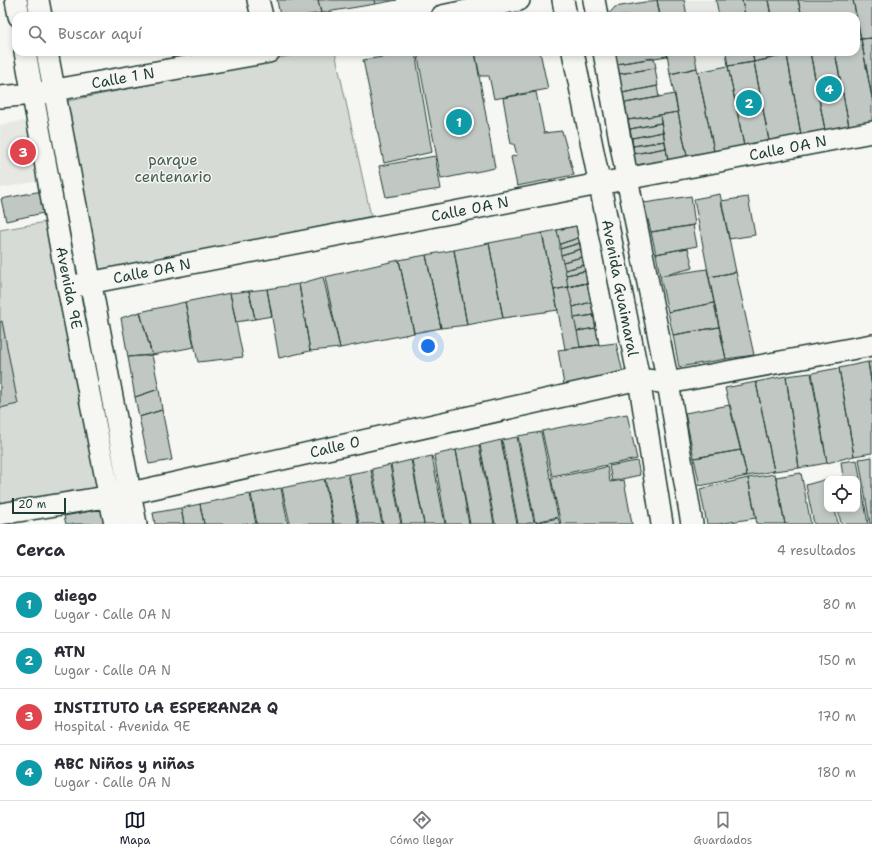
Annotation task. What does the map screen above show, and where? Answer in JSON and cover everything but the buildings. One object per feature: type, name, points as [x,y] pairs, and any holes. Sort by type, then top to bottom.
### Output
[{"type":"street","points":[[16,0],[18,12]]},
{"type":"street","points":[[38,0],[40,12]]},
{"type":"street","points":[[258,0],[261,12]]},
{"type":"street","points":[[462,12],[520,0]]},
{"type":"street","points":[[563,0],[565,12]]},
{"type":"street","points":[[594,0],[596,12]]},
{"type":"street","name":"Avenida 9E","points":[[27,56],[68,287],[114,524]]},
{"type":"street","name":"Avenida 9E","points":[[49,56],[136,524]]},
{"type":"street","name":"Calle 1 N","points":[[0,97],[33,94],[246,56]]},
{"type":"street","name":"Avenida Guaimaral","points":[[574,56],[639,379],[662,524]]},
{"type":"street","name":"Avenida Guaimaral","points":[[605,56],[627,178],[668,383],[692,524]]},
{"type":"street","name":"Calle 0A N","points":[[68,287],[627,178],[872,132]]},
{"type":"street","name":"Calle 0","points":[[0,514],[131,493],[639,379],[668,383],[872,345]]},
{"type":"shaded area","points":[[684,0],[716,0],[718,12],[686,12]]},
{"type":"shaded area","points":[[695,56],[727,56],[728,66],[698,72]]},
{"type":"shaded area","points":[[41,118],[51,179],[0,188],[0,125]]},
{"type":"green space","name":"parque centenario","points":[[289,56],[336,56],[371,216],[97,273],[63,102]]},
{"type":"green space","points":[[69,218],[117,487],[0,508],[0,230]]},
{"type":"place","name":"ABC Niños y niñas","points":[[829,89]]},
{"type":"place","name":"ATN","points":[[749,103]]},
{"type":"place","name":"diego","points":[[459,122]]},
{"type":"place","name":"INSTITUTO LA ESPERANZA Q","points":[[23,152]]}]
